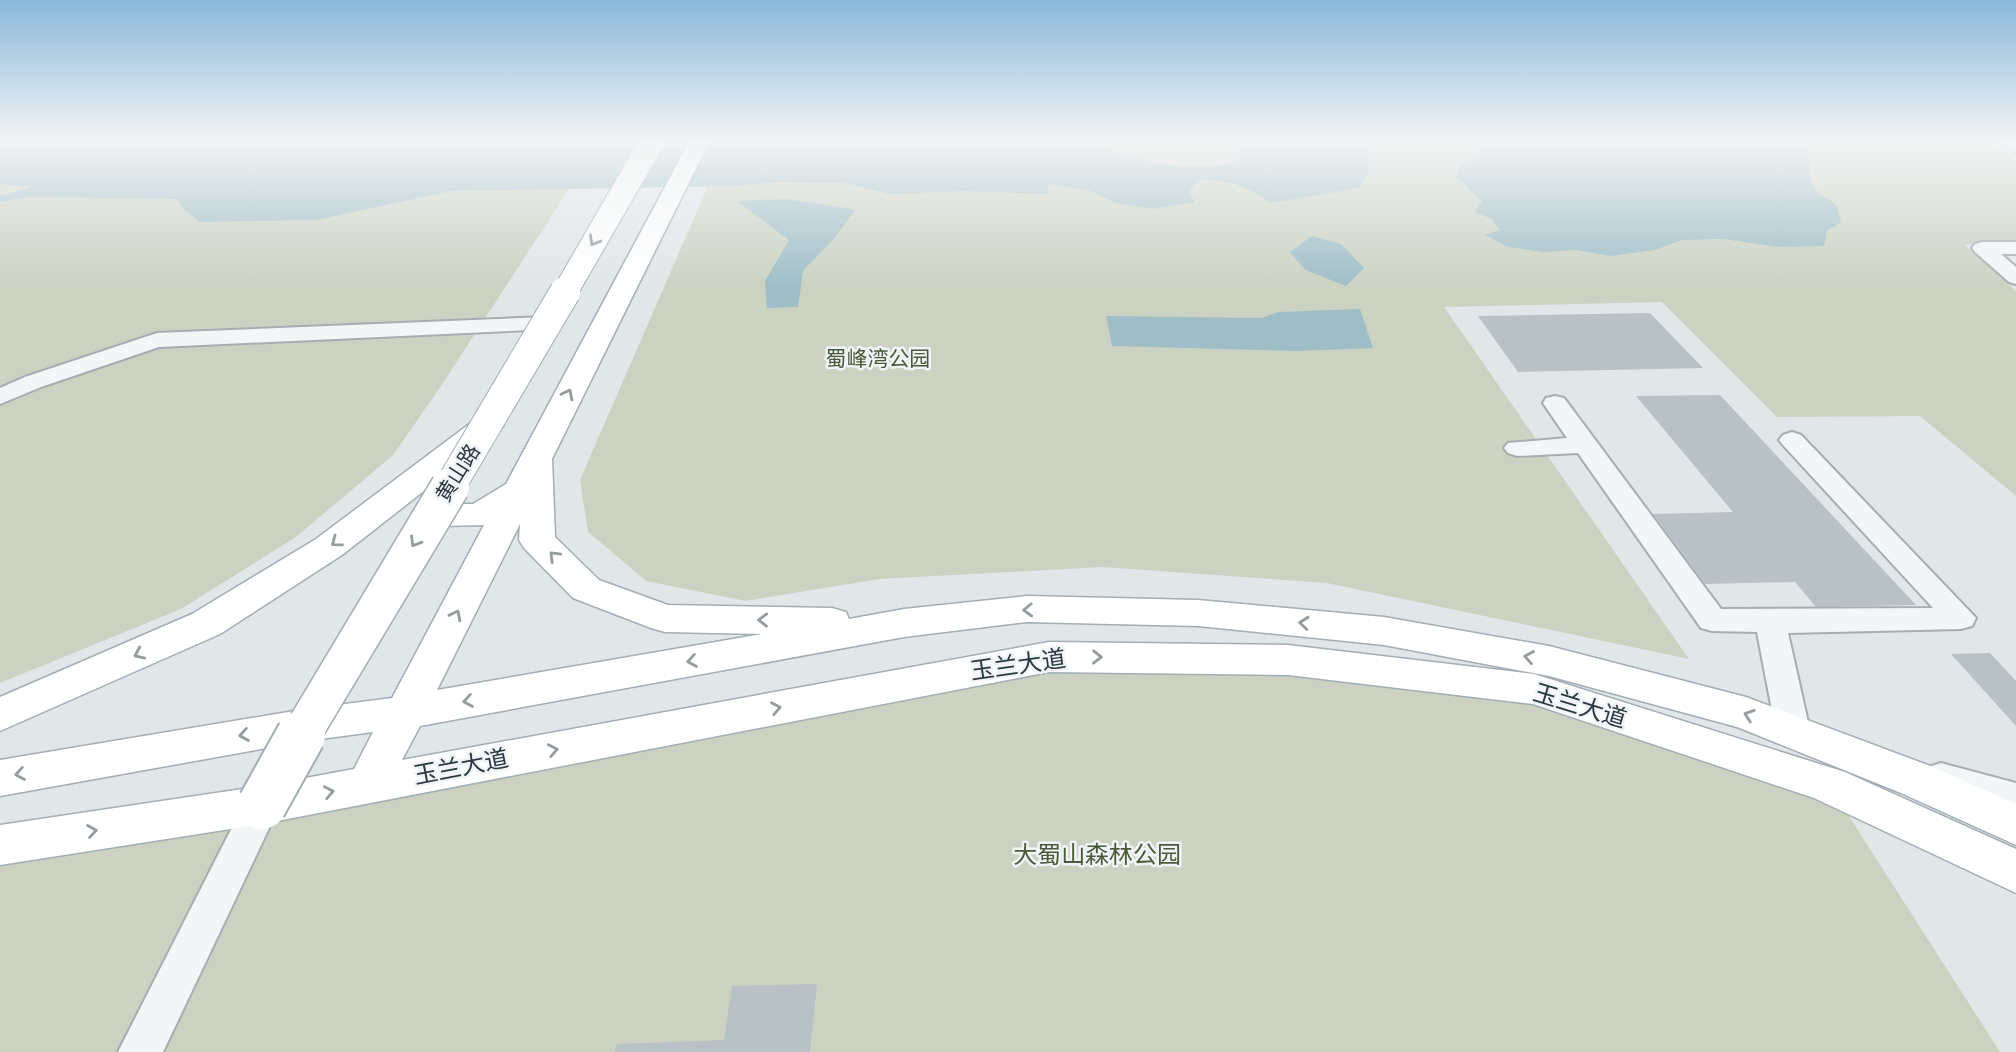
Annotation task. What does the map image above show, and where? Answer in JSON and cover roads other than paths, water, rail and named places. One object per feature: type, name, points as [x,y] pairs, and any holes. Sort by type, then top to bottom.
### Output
[{"type":"main road","name":"黄山路","points":[[262,805],[306,724],[487,426],[624,189]]},
{"type":"main road","points":[[368,785],[673,189]]},
{"type":"main road","points":[[0,715],[206,624],[329,547],[487,426]]},
{"type":"main road","points":[[538,455],[537,540],[586,589],[666,618],[904,623]]},
{"type":"main road","points":[[446,492],[442,515],[480,515],[519,491]]},
{"type":"main road","name":"玉兰大道","points":[[0,778],[306,724],[406,712],[904,623],[1027,609],[1198,613],[1384,631],[1549,661],[1746,713],[1917,780],[2016,825]]},
{"type":"main road","name":"玉兰大道","points":[[0,845],[262,805],[1049,657],[1288,660],[1534,690],[1829,785],[2016,872]]},
{"type":"street","points":[[2016,248],[1982,248],[2016,278]]},
{"type":"street","points":[[0,397],[33,382],[158,340],[546,324]]},
{"type":"street","points":[[1555,403],[1712,620],[1770,622],[1961,618],[1793,440]]},
{"type":"street","points":[[1517,448],[1586,445]]},
{"type":"street","points":[[1770,622],[1793,732]]},
{"type":"street","points":[[1831,747],[2016,798]]},
{"type":"street","points":[[140,1052],[262,805]]},
{"type":"water","points":[[25,189],[559,189],[451,191],[316,220],[199,222],[177,199],[30,197],[0,202],[0,196]]},
{"type":"water","points":[[869,189],[1048,189],[1048,194],[964,191],[889,194]]},
{"type":"water","points":[[1079,189],[1191,189],[1189,192],[1195,202],[1153,209],[1115,203],[1091,191]]},
{"type":"water","points":[[1247,189],[1353,189],[1270,203]]},
{"type":"water","points":[[1469,189],[1815,189],[1834,203],[1841,222],[1827,231],[1824,246],[1779,247],[1723,239],[1682,240],[1655,250],[1610,256],[1576,250],[1543,252],[1508,247],[1485,235],[1499,230],[1492,219],[1474,212],[1482,201]]},
{"type":"water","points":[[787,199],[855,210],[837,235],[803,271],[798,307],[767,308],[765,281],[789,240],[737,201]]},
{"type":"water","points":[[1312,236],[1341,244],[1364,268],[1346,286],[1305,270],[1290,252]]},
{"type":"water","points":[[1360,309],[1373,348],[1296,351],[1112,346],[1106,316],[1261,318],[1279,312]]},
{"type":"park label","name":"蜀峰湾公园","points":[[878,359]]},
{"type":"park label","name":"大蜀山森林公园","points":[[1097,855]]}]
